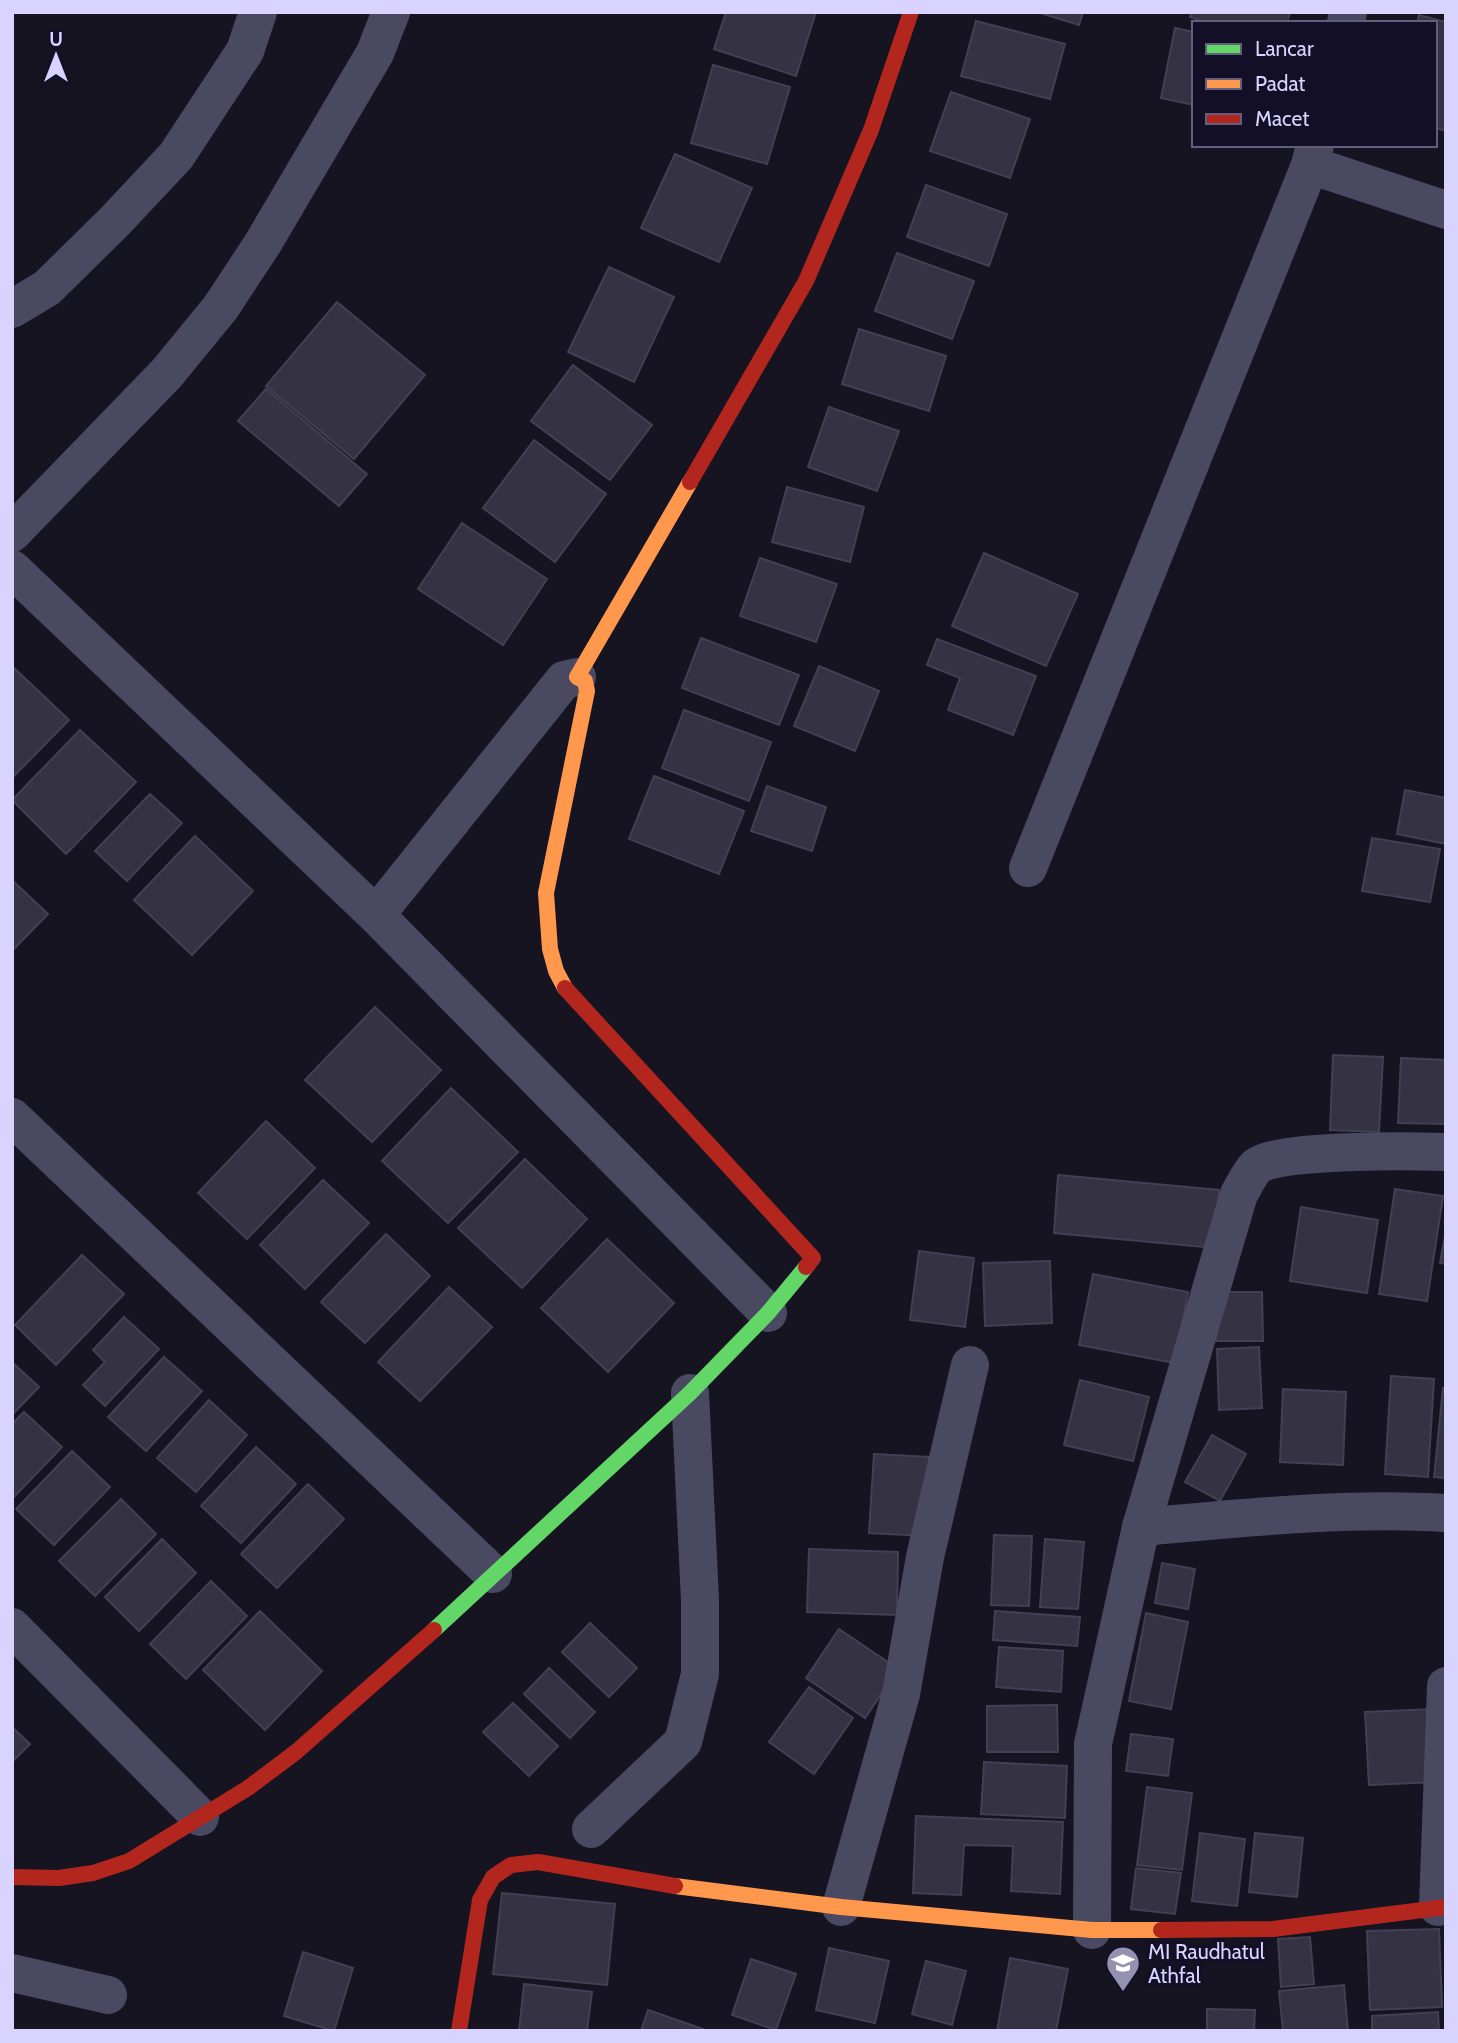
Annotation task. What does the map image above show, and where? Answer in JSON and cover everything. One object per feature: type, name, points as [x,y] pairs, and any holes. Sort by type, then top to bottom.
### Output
[{"type":"street","points":[[12,310],[47,288],[176,156],[245,51],[258,12]]},
{"type":"street","points":[[12,533],[167,373],[221,307],[263,243],[368,65],[391,12]]},
{"type":"street","points":[[577,677],[806,281],[871,130],[911,12]]},
{"type":"street","points":[[1028,868],[1312,155],[1446,210]]},
{"type":"street","points":[[12,569],[376,915],[768,1313]]},
{"type":"street","points":[[12,1877],[59,1878],[93,1873],[129,1861],[164,1842],[248,1788],[296,1752],[424,1639],[690,1393],[768,1313],[813,1258],[577,1003],[561,981],[553,958],[546,893],[587,691],[585,681],[577,677],[564,680],[376,915]]},
{"type":"street","points":[[12,1117],[493,1574]]},
{"type":"street","points":[[1092,1930],[1093,1744],[1141,1527],[1239,1194],[1257,1166],[1280,1158],[1386,1151],[1446,1152]]},
{"type":"street","points":[[841,1907],[901,1693],[925,1557],[970,1365]]},
{"type":"street","points":[[591,1829],[683,1742],[700,1674],[690,1393]]},
{"type":"street","points":[[1141,1527],[1288,1514],[1414,1511],[1446,1513]]},
{"type":"street","points":[[12,1627],[200,1817]]},
{"type":"street","points":[[459,2031],[480,1900],[493,1877],[511,1864],[538,1862],[639,1881],[841,1907],[1092,1930],[1273,1929],[1442,1907],[1446,1686]]},
{"type":"street","points":[[12,1973],[108,1995]]},
{"type":"building","points":[[726,12],[816,12],[796,76],[714,49]]},
{"type":"building","points":[[1037,12],[1083,12],[1079,25]]},
{"type":"building","points":[[1191,12],[1290,12],[1288,21],[1202,21],[1190,17]]},
{"type":"building","points":[[1419,15],[1446,22],[1446,131],[1437,129],[1437,21],[1418,21]]},
{"type":"building","points":[[976,21],[1065,44],[1050,99],[961,76]]},
{"type":"building","points":[[1175,28],[1192,32],[1192,105],[1161,98]]},
{"type":"building","points":[[713,65],[790,87],[767,164],[691,143]]},
{"type":"building","points":[[951,92],[1030,119],[1010,178],[930,151]]},
{"type":"building","points":[[675,154],[752,188],[719,262],[641,228]]},
{"type":"building","points":[[926,185],[1007,214],[989,266],[907,237]]},
{"type":"building","points":[[897,253],[974,281],[952,339],[875,311]]},
{"type":"building","points":[[609,267],[674,297],[634,382],[568,352]]},
{"type":"building","points":[[337,302],[425,375],[354,459],[266,386]]},
{"type":"building","points":[[859,329],[946,356],[929,411],[842,384]]},
{"type":"building","points":[[573,365],[652,425],[610,480],[531,421]]},
{"type":"building","points":[[266,389],[367,474],[339,506],[238,421]]},
{"type":"building","points":[[829,407],[899,431],[877,491],[808,467]]},
{"type":"building","points":[[534,440],[606,494],[555,562],[483,508]]},
{"type":"building","points":[[787,487],[864,507],[850,562],[772,542]]},
{"type":"building","points":[[462,523],[547,579],[503,645],[418,589]]},
{"type":"building","points":[[984,553],[1078,594],[1046,666],[952,626]]},
{"type":"building","points":[[760,558],[837,584],[816,642],[740,616]]},
{"type":"building","points":[[701,638],[799,675],[779,725],[682,688]]},
{"type":"building","points":[[937,639],[1036,676],[1013,735],[948,710],[960,678],[927,665]]},
{"type":"building","points":[[12,666],[69,720],[12,778]]},
{"type":"building","points":[[819,666],[879,691],[855,751],[794,726]]},
{"type":"building","points":[[684,710],[771,742],[749,801],[662,768]]},
{"type":"building","points":[[80,730],[136,782],[66,854],[12,800]]},
{"type":"building","points":[[654,776],[744,811],[719,874],[629,839]]},
{"type":"building","points":[[767,786],[826,807],[812,851],[751,831]]},
{"type":"building","points":[[1405,790],[1446,798],[1446,844],[1397,834]]},
{"type":"building","points":[[150,794],[182,823],[127,881],[95,851]]},
{"type":"building","points":[[195,836],[253,891],[192,955],[134,900]]},
{"type":"building","points":[[1372,838],[1440,849],[1430,902],[1362,891]]},
{"type":"building","points":[[12,880],[48,914],[12,951]]},
{"type":"building","points":[[375,1007],[441,1070],[372,1142],[305,1080]]},
{"type":"building","points":[[1333,1055],[1383,1057],[1379,1132],[1330,1130]]},
{"type":"building","points":[[1401,1058],[1446,1060],[1445,1124],[1398,1123]]},
{"type":"building","points":[[451,1088],[518,1152],[448,1223],[382,1161]]},
{"type":"building","points":[[266,1121],[315,1168],[247,1239],[198,1193]]},
{"type":"building","points":[[525,1159],[587,1219],[522,1288],[458,1228]]},
{"type":"building","points":[[1058,1175],[1219,1190],[1214,1248],[1054,1233]]},
{"type":"building","points":[[323,1180],[369,1223],[305,1289],[260,1245]]},
{"type":"building","points":[[1395,1189],[1443,1196],[1427,1301],[1379,1294]]},
{"type":"building","points":[[1301,1207],[1378,1220],[1367,1293],[1290,1281]]},
{"type":"building","points":[[1446,1230],[1446,1264],[1440,1263]]},
{"type":"building","points":[[386,1234],[430,1276],[365,1343],[321,1302]]},
{"type":"building","points":[[607,1239],[674,1303],[608,1372],[541,1308]]},
{"type":"building","points":[[919,1251],[974,1258],[965,1327],[910,1320]]},
{"type":"building","points":[[82,1255],[124,1294],[56,1365],[15,1325]]},
{"type":"building","points":[[1050,1261],[1052,1323],[985,1326],[983,1263]]},
{"type":"building","points":[[1093,1274],[1188,1292],[1175,1363],[1079,1345]]},
{"type":"building","points":[[449,1287],[492,1327],[420,1401],[378,1362]]},
{"type":"building","points":[[1215,1292],[1262,1292],[1263,1341],[1216,1341]]},
{"type":"building","points":[[124,1317],[159,1349],[105,1406],[83,1385],[105,1362],[93,1350]]},
{"type":"building","points":[[1259,1347],[1262,1408],[1219,1410],[1217,1349]]},
{"type":"building","points":[[164,1357],[202,1391],[146,1451],[108,1417]]},
{"type":"building","points":[[12,1362],[39,1387],[12,1415]]},
{"type":"building","points":[[1391,1376],[1434,1379],[1428,1477],[1385,1474]]},
{"type":"building","points":[[1080,1380],[1149,1397],[1133,1461],[1064,1445]]},
{"type":"building","points":[[1443,1388],[1446,1388],[1446,1478],[1434,1477]]},
{"type":"building","points":[[1283,1389],[1346,1392],[1343,1465],[1280,1462]]},
{"type":"building","points":[[209,1400],[247,1435],[196,1492],[157,1458]]},
{"type":"building","points":[[24,1412],[62,1447],[12,1499],[12,1424]]},
{"type":"building","points":[[1212,1435],[1246,1454],[1220,1501],[1185,1482]]},
{"type":"building","points":[[256,1447],[296,1484],[241,1543],[201,1506]]},
{"type":"building","points":[[72,1451],[110,1487],[54,1545],[16,1509]]},
{"type":"building","points":[[874,1454],[929,1457],[925,1536],[869,1533]]},
{"type":"building","points":[[308,1484],[344,1519],[277,1588],[241,1554]]},
{"type":"building","points":[[121,1499],[156,1534],[95,1596],[59,1561]]},
{"type":"building","points":[[994,1535],[1032,1536],[1029,1606],[991,1605]]},
{"type":"building","points":[[162,1539],[196,1573],[139,1631],[105,1597]]},
{"type":"building","points":[[1045,1539],[1084,1542],[1078,1609],[1040,1607]]},
{"type":"building","points":[[809,1549],[898,1552],[897,1615],[807,1612]]},
{"type":"building","points":[[1162,1563],[1195,1569],[1188,1609],[1155,1603]]},
{"type":"building","points":[[211,1581],[247,1616],[186,1679],[150,1644]]},
{"type":"building","points":[[260,1611],[322,1671],[265,1730],[203,1670]]},
{"type":"building","points":[[995,1611],[1080,1617],[1077,1646],[993,1640]]},
{"type":"building","points":[[1146,1613],[1188,1622],[1171,1709],[1129,1701]]},
{"type":"building","points":[[590,1623],[637,1668],[609,1697],[562,1652]]},
{"type":"building","points":[[839,1629],[898,1669],[865,1718],[806,1678]]},
{"type":"building","points":[[999,1647],[1063,1651],[1061,1692],[996,1687]]},
{"type":"building","points":[[549,1668],[595,1712],[570,1738],[524,1694]]},
{"type":"building","points":[[809,1687],[853,1718],[814,1774],[769,1742]]},
{"type":"building","points":[[513,1703],[558,1746],[529,1776],[483,1732]]},
{"type":"building","points":[[1057,1705],[1058,1752],[987,1752],[987,1706]]},
{"type":"building","points":[[1433,1709],[1437,1782],[1369,1785],[1365,1712]]},
{"type":"building","points":[[12,1727],[30,1744],[12,1762]]},
{"type":"building","points":[[1131,1734],[1173,1739],[1168,1776],[1126,1771]]},
{"type":"building","points":[[984,1762],[1067,1766],[1065,1818],[981,1814]]},
{"type":"building","points":[[1147,1787],[1192,1793],[1182,1870],[1137,1865]]},
{"type":"building","points":[[916,1816],[1063,1822],[1060,1894],[1011,1891],[1013,1846],[964,1845],[961,1895],[913,1893]]},
{"type":"building","points":[[1200,1833],[1245,1839],[1237,1906],[1192,1901]]},
{"type":"building","points":[[1255,1833],[1303,1838],[1297,1897],[1249,1892]]},
{"type":"building","points":[[1136,1868],[1181,1873],[1175,1914],[1131,1909]]},
{"type":"building","points":[[502,1893],[615,1904],[607,1985],[493,1974]]},
{"type":"building","points":[[1439,1929],[1442,2007],[1370,2010],[1367,1931]]},
{"type":"building","points":[[1310,1937],[1314,1984],[1281,1987],[1278,1939]]},
{"type":"building","points":[[829,1948],[889,1961],[875,2023],[816,2010]]},
{"type":"building","points":[[303,1952],[353,1968],[334,2031],[284,2016]]},
{"type":"building","points":[[1010,1958],[1068,1969],[1056,2031],[997,2031]]},
{"type":"building","points":[[751,1959],[796,1974],[776,2030],[732,2015]]},
{"type":"building","points":[[926,1961],[966,1971],[952,2025],[912,2014]]},
{"type":"building","points":[[524,1984],[592,1992],[587,2031],[519,2031]]},
{"type":"building","points":[[1344,1985],[1348,2031],[1283,2031],[1279,1991]]},
{"type":"building","points":[[1207,2009],[1255,2010],[1254,2031],[1207,2031]]},
{"type":"building","points":[[648,2010],[703,2029],[703,2031],[641,2031]]},
{"type":"building","points":[[1438,2012],[1439,2031],[1372,2031],[1372,2016]]},
{"type":"traffic: fast","points":[[434,1630],[690,1393],[768,1313],[806,1267]]},
{"type":"traffic: slow","points":[[565,988],[556,971],[550,949],[546,893],[587,691],[585,681],[577,677],[690,482]]},
{"type":"traffic: slow","points":[[675,1886],[841,1907],[1092,1930],[1161,1930]]},
{"type":"traffic: jam","points":[[690,482],[806,281],[871,130],[911,12]]},
{"type":"traffic: jam","points":[[565,988],[813,1258],[806,1267]]},
{"type":"traffic: jam","points":[[12,1877],[59,1878],[93,1873],[129,1861],[248,1788],[296,1752],[434,1630]]},
{"type":"traffic: jam","points":[[459,2031],[480,1900],[493,1877],[511,1865],[538,1862],[675,1886]]},
{"type":"traffic: jam","points":[[1161,1930],[1273,1929],[1446,1907]]},
{"type":"place","name":"MI Raudhatul Athfal","points":[[1123,1993]]}]
